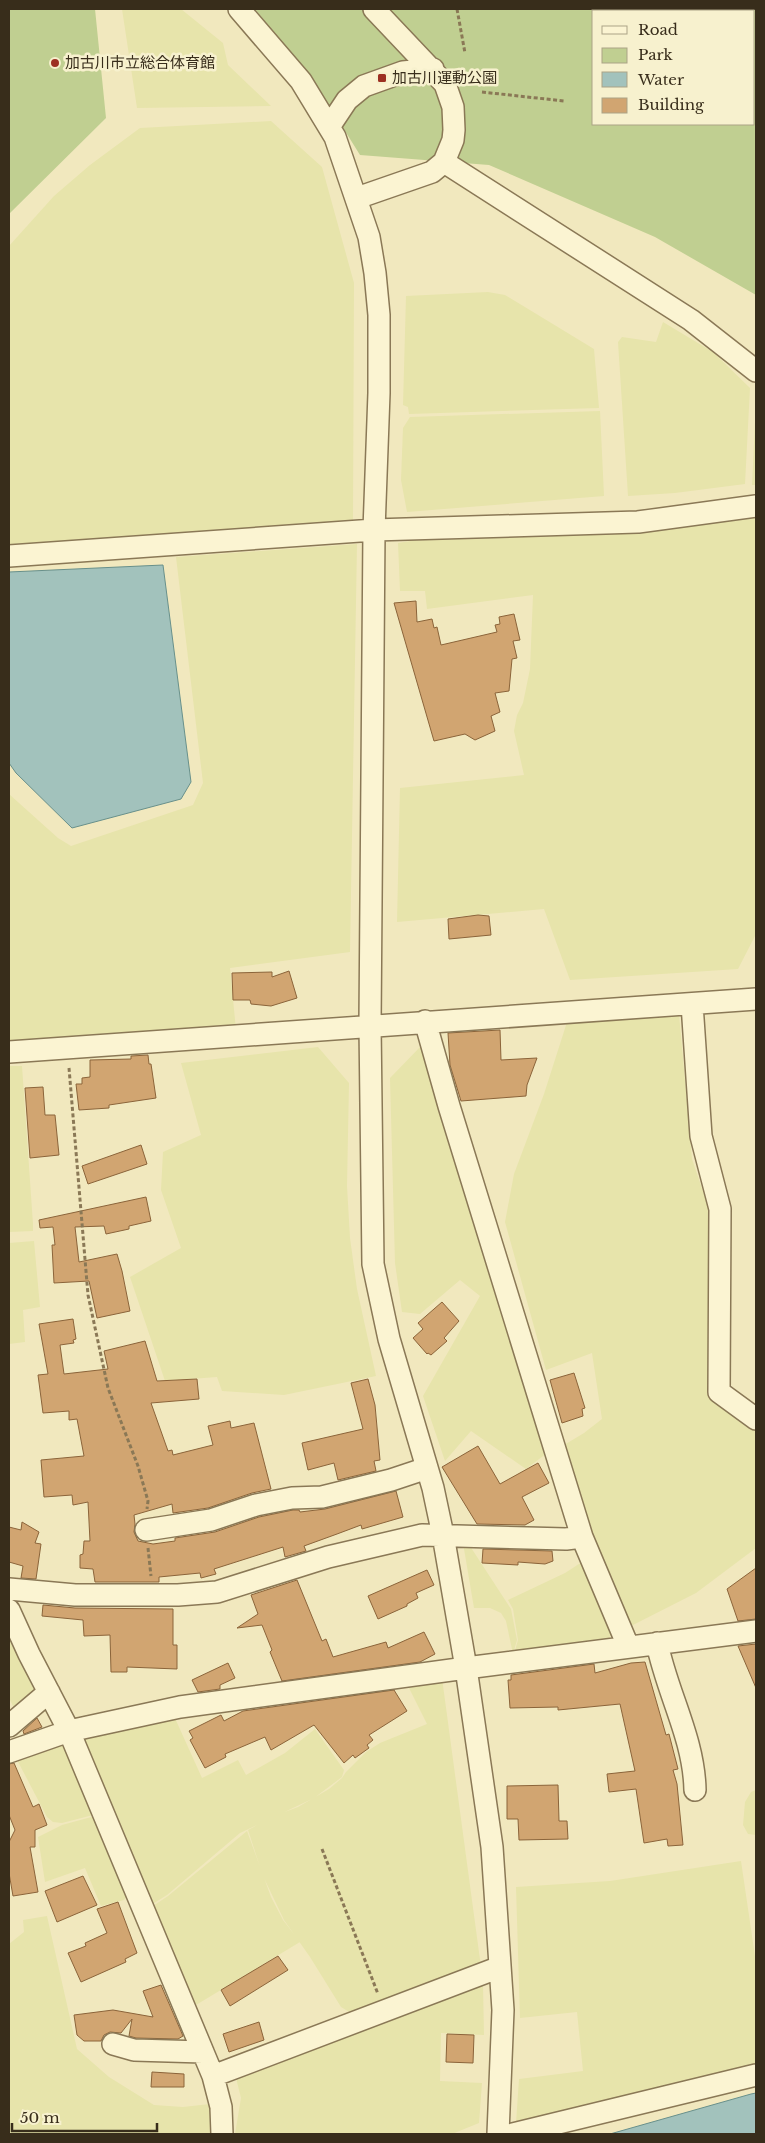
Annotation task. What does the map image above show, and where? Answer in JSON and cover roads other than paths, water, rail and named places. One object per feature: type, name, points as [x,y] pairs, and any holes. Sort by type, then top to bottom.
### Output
[{"type":"street","points":[[239,9],[301,81],[329,127],[357,198],[369,237],[379,315],[380,393],[374,530],[370,1025],[373,1264],[389,1339],[427,1468],[442,1535],[466,1668],[492,1847],[503,2010],[498,2134]]},
{"type":"street","points":[[357,198],[432,172],[444,162],[453,140],[454,119],[447,89],[432,69],[374,9]]},
{"type":"street","points":[[329,127],[347,100],[364,86],[403,72],[432,69]]},
{"type":"street","points":[[444,162],[691,320],[756,371]]},
{"type":"street","points":[[9,556],[374,530],[638,522],[756,506]]},
{"type":"street","points":[[9,1052],[756,999]]},
{"type":"street","points":[[692,1004],[701,1136],[720,1209],[720,1392],[756,1419]]},
{"type":"street","points":[[425,1021],[449,1106],[582,1537],[628,1646]]},
{"type":"street","points":[[146,1530],[210,1520],[256,1505],[292,1498],[322,1497],[391,1480],[427,1468]]},
{"type":"street","points":[[9,1589],[75,1595],[151,1595],[217,1592],[328,1557],[422,1535],[566,1539],[582,1537]]},
{"type":"street","points":[[9,1610],[69,1731],[213,2076],[221,2107],[222,2134]]},
{"type":"street","points":[[9,1752],[69,1731],[180,1707],[628,1646],[756,1631]]},
{"type":"street","points":[[657,1643],[690,1746],[695,1769],[695,1790]]},
{"type":"street","points":[[9,1726],[49,1692]]},
{"type":"street","points":[[213,2076],[500,1967]]},
{"type":"street","points":[[113,2044],[134,2050],[203,2052]]},
{"type":"street","points":[[513,2134],[756,2075]]},
{"type":"water","points":[[163,565],[191,782],[181,799],[72,828],[16,773],[9,763],[9,572]]},
{"type":"water","points":[[756,2093],[756,2134],[610,2134],[751,2094]]},
{"type":"place","name":"加古川市立総合体育館","points":[[55,63]]},
{"type":"place","name":"加古川運動公園","points":[[382,78]]}]
